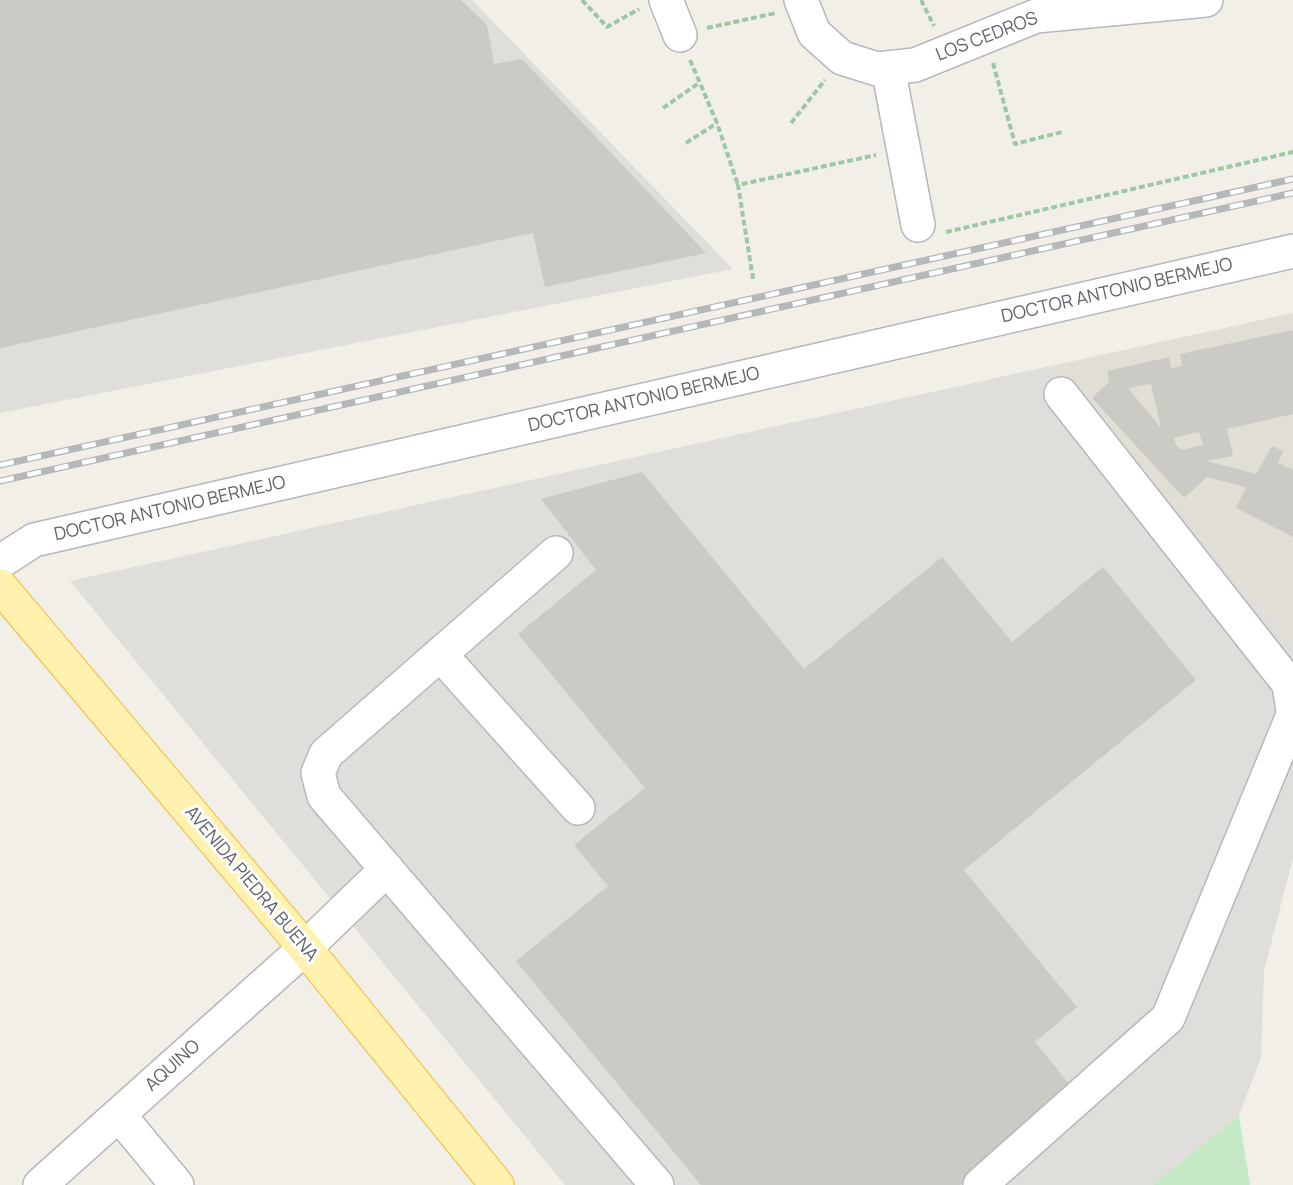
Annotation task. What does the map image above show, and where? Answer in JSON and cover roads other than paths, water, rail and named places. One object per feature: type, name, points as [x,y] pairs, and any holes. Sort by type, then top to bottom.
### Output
[{"type":"main road","name":"AVENIDA PIEDRA BUENA","points":[[0,585],[305,948],[497,1185]]},
{"type":"street","name":"LOS CEDROS","points":[[802,3],[814,33],[842,58],[877,69],[915,65],[1036,16],[1206,0]]},
{"type":"street","points":[[656,3],[680,34]]},
{"type":"street","points":[[888,68],[918,225]]},
{"type":"street","name":"DOCTOR ANTONIO BERMEJO","points":[[0,562],[34,540],[1293,251]]},
{"type":"street","points":[[980,1185],[1168,1018],[1293,713],[1289,684],[1060,394]]},
{"type":"street","points":[[556,553],[326,754],[318,773],[324,796],[657,1185]]},
{"type":"street","points":[[440,654],[578,808]]},
{"type":"street","name":"AQUINO","points":[[40,1185],[305,948],[387,869]]},
{"type":"street","points":[[119,1114],[177,1185]]},
{"type":"railway","points":[[0,465],[1293,179]]},
{"type":"railway","points":[[0,481],[1293,193]]}]
